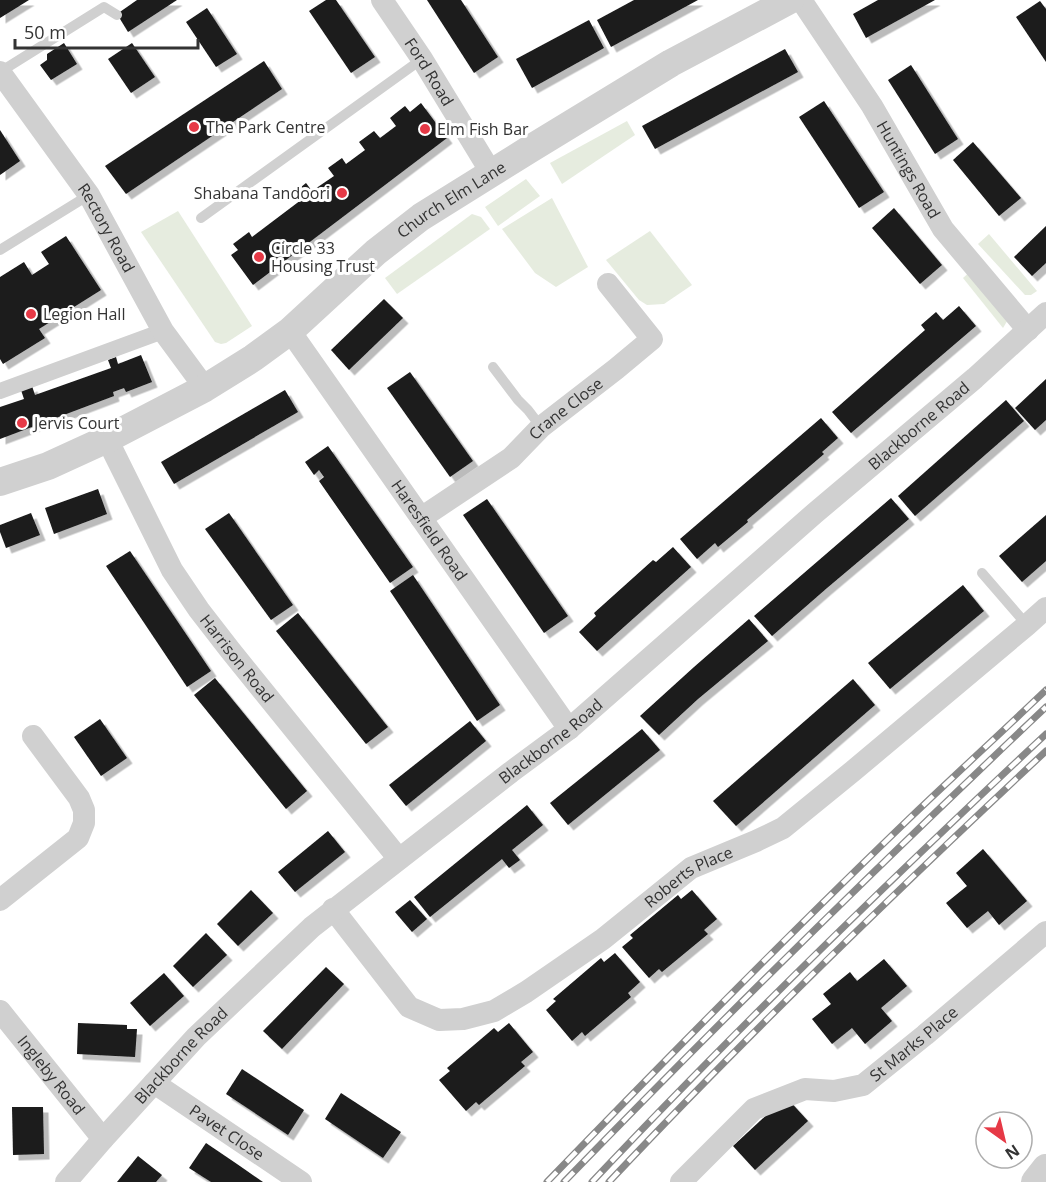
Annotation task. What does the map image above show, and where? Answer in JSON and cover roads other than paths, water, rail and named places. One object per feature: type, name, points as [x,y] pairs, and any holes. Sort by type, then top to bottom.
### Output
[{"type":"street","name":"Ford Road","points":[[382,0],[422,59],[492,174]]},
{"type":"street","name":"Church Elm Lane","points":[[0,482],[48,466],[107,439],[205,388],[253,358],[290,331],[376,252],[421,217],[671,63],[790,0]]},
{"type":"street","name":"Huntings Road","points":[[801,0],[872,106],[943,229],[1028,330]]},
{"type":"street","name":"Rectory Road","points":[[0,72],[89,195],[163,331],[205,388]]},
{"type":"street","name":"Crane Close","points":[[421,518],[511,458],[541,427],[652,339],[608,285]]},
{"type":"street","name":"Blackborne Road","points":[[66,1182],[196,1037],[312,927],[511,772],[570,729],[815,513],[975,378],[1046,313]]},
{"type":"street","points":[[0,391],[163,331]]},
{"type":"street","name":"Haresfield Road","points":[[290,331],[570,729]]},
{"type":"street","name":"Harrison Road","points":[[107,439],[172,570],[188,594],[230,650],[399,859]]},
{"type":"street","name":"Roberts Place","points":[[333,909],[409,1007],[439,1020],[463,1019],[494,1011],[534,987],[603,939],[691,868],[783,828],[854,771],[1046,608]]},
{"type":"street","points":[[0,900],[78,838],[84,823],[84,810],[79,798],[33,736]]},
{"type":"street","name":"St Marks Place","points":[[681,1182],[754,1109],[805,1089],[834,1091],[863,1085],[1046,932]]},
{"type":"street","name":"Ingleby Road","points":[[0,1011],[103,1139]]},
{"type":"street","name":"Pavet Close","points":[[154,1083],[302,1182]]},
{"type":"street","points":[[1035,1182],[1046,1168]]},
{"type":"lane","points":[[0,72],[104,7],[117,15]]},
{"type":"lane","points":[[201,218],[422,59]]},
{"type":"lane","points":[[0,250],[89,195]]},
{"type":"lane","points":[[493,367],[541,427]]},
{"type":"lane","points":[[982,573],[1027,625]]},
{"type":"railway","points":[[547,1182],[820,905],[1046,690]]},
{"type":"railway","points":[[564,1182],[802,942],[1046,707]]},
{"type":"railway","points":[[592,1182],[816,954],[1046,734]]},
{"type":"railway","points":[[609,1182],[715,1071],[824,963],[1046,751]]},
{"type":"place","name":"The Park Centre","points":[[194,127]]},
{"type":"place","name":"Elm Fish Bar","points":[[425,129]]},
{"type":"place","name":"Shabana Tandoori","points":[[342,193]]},
{"type":"place","name":"Circle 33 Housing Trust","points":[[259,257]]},
{"type":"place","name":"Legion Hall","points":[[31,314]]},
{"type":"place","name":"Jervis Court","points":[[22,423]]}]
